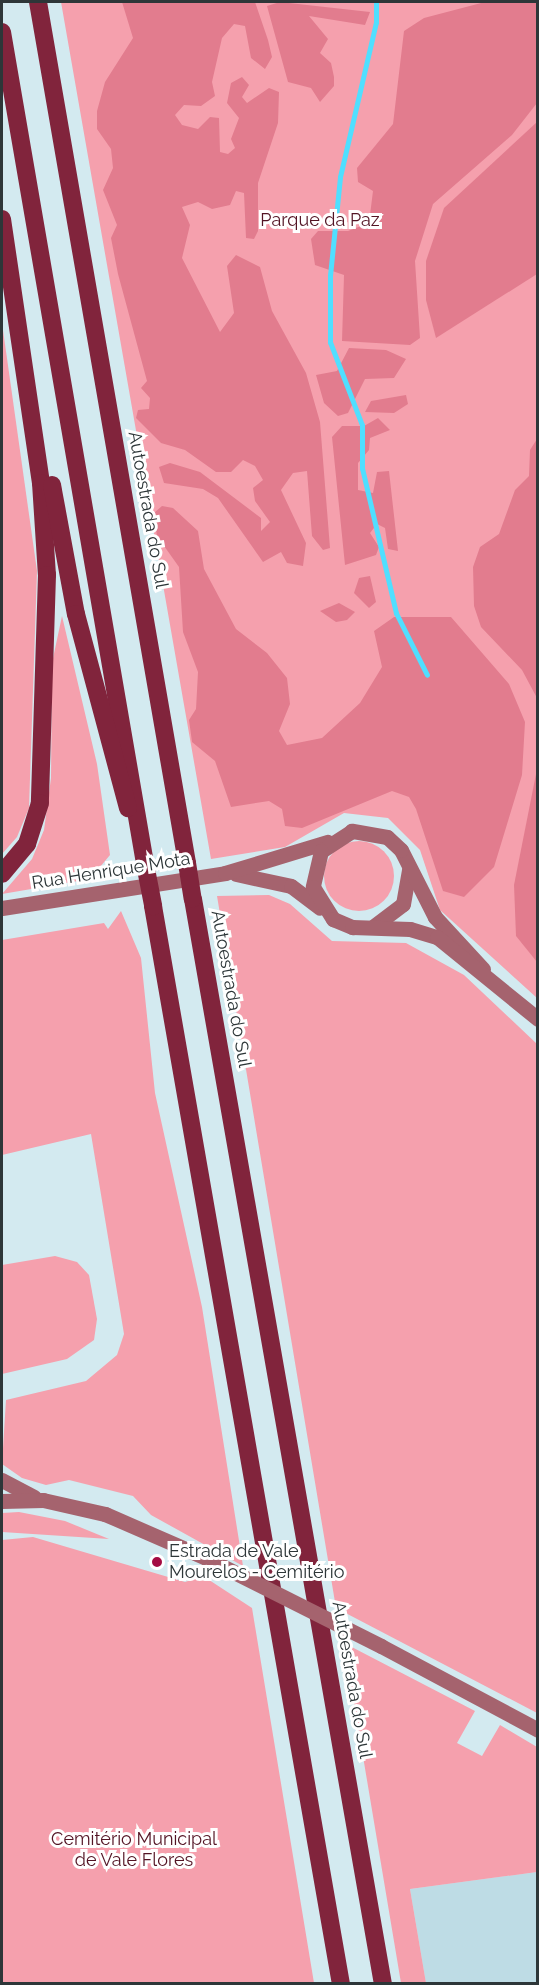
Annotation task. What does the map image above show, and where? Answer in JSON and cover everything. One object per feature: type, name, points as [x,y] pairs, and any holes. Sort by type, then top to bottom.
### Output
[{"type":"highway","name":"Autoestrada do Sul","points":[[38,2],[383,1983]]},
{"type":"highway","points":[[2,32],[341,1983]]},
{"type":"highway","points":[[2,219],[25,357],[76,614],[116,774],[141,840]]},
{"type":"highway","points":[[2,873],[27,844],[42,787],[46,548],[25,357]]},
{"type":"street","points":[[483,969],[427,933],[362,928],[342,924],[325,912],[313,887],[314,868],[335,838],[352,831],[379,833],[400,850],[435,917],[483,969],[537,1019]]},
{"type":"street","name":"Rua Henrique Mota","points":[[2,908],[225,873],[302,853],[335,838]]},
{"type":"street","points":[[362,928],[390,918],[403,904],[408,866]]},
{"type":"street","name":"Rua Henrique Mota","points":[[225,873],[291,886],[325,912]]},
{"type":"street","points":[[2,1480],[43,1500],[121,1519],[206,1558],[381,1646],[537,1730]]},
{"type":"street","points":[[2,1501],[43,1500]]},
{"type":"shaded area","points":[[122,2],[255,2],[268,40],[272,57],[265,69],[251,58],[245,26],[234,24],[222,38],[212,82],[215,96],[201,106],[184,105],[175,115],[182,125],[198,129],[210,117],[219,118],[220,152],[228,154],[235,148],[231,139],[239,118],[227,103],[231,83],[242,77],[249,85],[242,97],[247,103],[269,88],[279,92],[278,123],[258,183],[258,231],[254,239],[246,238],[244,193],[236,191],[230,205],[212,209],[198,202],[182,207],[190,225],[182,258],[220,332],[234,313],[227,266],[236,255],[260,267],[272,311],[306,373],[320,422],[330,548],[323,550],[312,536],[307,471],[293,473],[281,490],[306,543],[303,566],[287,563],[281,552],[263,562],[218,498],[203,489],[164,483],[159,467],[170,463],[200,472],[261,518],[261,531],[270,522],[255,501],[253,488],[263,480],[255,466],[243,460],[231,472],[216,472],[185,450],[161,443],[136,418],[138,410],[149,409],[150,398],[141,388],[147,381],[118,274],[111,238],[117,225],[103,190],[113,168],[111,149],[97,129],[97,111],[105,82],[133,38]]},
{"type":"shaded area","points":[[280,2],[370,12],[365,25],[309,16],[328,39],[320,53],[331,63],[334,77],[334,86],[320,102],[311,88],[288,82],[267,6]]},
{"type":"shaded area","points":[[485,2],[537,2],[537,103],[512,135],[433,204],[415,261],[420,338],[410,345],[342,341],[344,275],[315,265],[311,239],[318,231],[348,231],[369,223],[373,191],[358,182],[357,168],[393,124],[404,31],[424,18]]},
{"type":"shaded area","points":[[537,122],[537,274],[436,338],[426,300],[426,261],[444,208]]},
{"type":"shaded area","points":[[349,348],[386,350],[406,359],[394,378],[365,379],[348,413],[338,416],[324,403],[316,375],[337,371]]},
{"type":"shaded area","points":[[406,395],[408,404],[394,413],[365,412],[371,401]]},
{"type":"shaded area","points":[[378,418],[390,430],[370,438],[369,450],[358,463],[358,490],[373,493],[377,472],[389,471],[398,551],[388,549],[385,528],[377,524],[370,533],[379,547],[376,555],[345,565],[332,437],[342,426],[364,426]]},
{"type":"shaded area","points":[[537,439],[537,698],[522,670],[481,627],[474,606],[473,567],[480,547],[499,534],[515,490],[529,476],[530,450]]},
{"type":"shaded area","points":[[162,506],[173,508],[198,531],[204,569],[236,629],[267,653],[287,678],[290,704],[279,731],[287,745],[322,738],[360,703],[382,667],[374,631],[394,617],[451,617],[509,684],[525,722],[522,775],[494,867],[464,897],[443,891],[416,809],[409,797],[392,791],[302,828],[285,826],[282,809],[269,801],[231,807],[215,761],[192,742],[189,720],[196,709],[198,672],[183,632],[179,567],[157,536],[154,513]]},
{"type":"shaded area","points":[[370,576],[376,602],[369,608],[354,593],[359,578]]},
{"type":"shaded area","points":[[339,603],[355,612],[347,620],[336,622],[320,611]]},
{"type":"shaded area","points":[[537,769],[537,962],[516,936],[514,885]]},
{"type":"shaded area","points":[[537,1872],[537,1983],[426,1983],[410,1889]]},
{"type":"green space","name":"Parque da Paz","points":[[61,2],[537,2],[537,998],[440,910],[420,850],[388,818],[344,813],[285,847],[211,859]]},
{"type":"green space","points":[[2,323],[37,571],[29,808],[17,837],[2,854]]},
{"type":"green space","points":[[62,616],[97,764],[110,855],[90,879],[2,894],[32,859],[44,830],[51,778],[52,663]]},
{"type":"green space","points":[[352,841],[366,841],[379,847],[388,856],[394,869],[392,889],[384,901],[366,911],[352,911],[339,905],[330,896],[324,883],[324,869],[330,856],[339,847]]},
{"type":"green space","points":[[269,895],[290,904],[332,941],[406,943],[464,975],[537,1044],[537,1713],[336,1608],[217,896]]},
{"type":"green space","points":[[121,911],[141,958],[155,1093],[202,1307],[243,1566],[151,1515],[133,1496],[69,1480],[46,1485],[22,1478],[2,1464],[6,1400],[86,1381],[117,1355],[124,1334],[91,1134],[2,1155],[2,940],[104,923],[108,929]]},
{"type":"green space","points":[[55,1256],[77,1262],[89,1275],[97,1319],[94,1340],[67,1359],[2,1374],[2,1265]]},
{"type":"green space","points":[[19,1512],[65,1521],[109,1539],[2,1532],[2,1513]]},
{"type":"green space","name":"Cemitério Municipal de Vale Flores","points":[[33,1537],[185,1582],[203,1576],[252,1608],[314,1983],[2,1983],[2,1540]]},
{"type":"green space","points":[[344,1643],[475,1711],[457,1743],[482,1756],[500,1725],[537,1747],[537,1872],[410,1889],[426,1983],[401,1983]]},
{"type":"waterway","points":[[376,2],[376,22],[340,177],[330,275],[330,342],[362,425],[362,468],[396,613],[427,675]]},
{"type":"place","name":"Estrada de Vale Mourelos - Cemitério","points":[[157,1562]]}]
